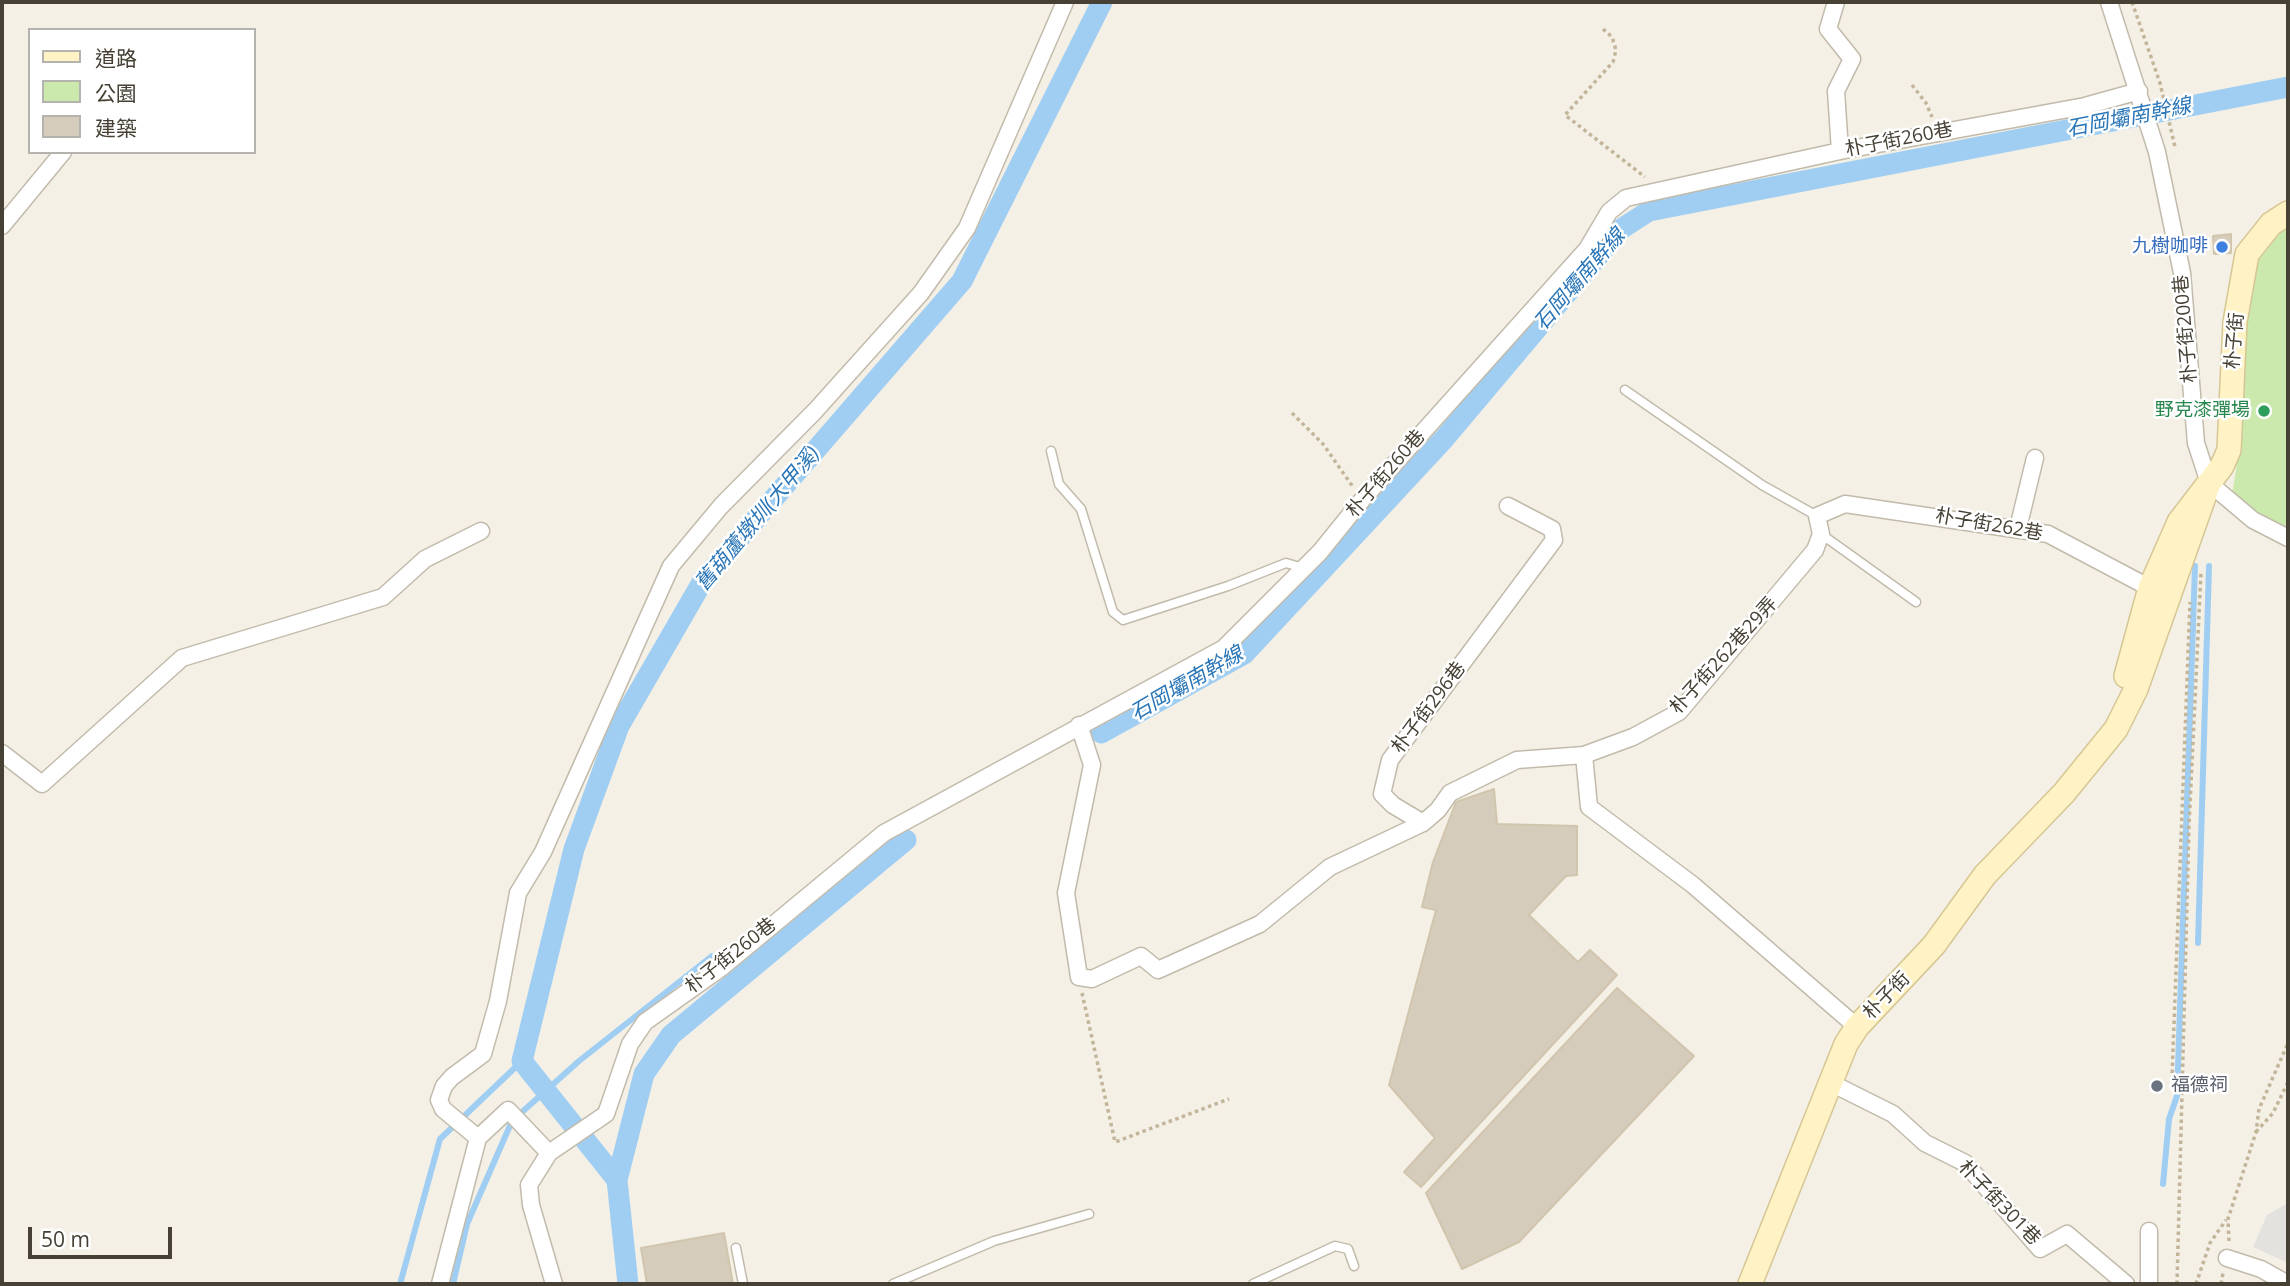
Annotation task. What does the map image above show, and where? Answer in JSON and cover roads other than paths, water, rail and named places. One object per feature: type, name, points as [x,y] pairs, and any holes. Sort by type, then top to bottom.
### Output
[{"type":"street","points":[[478,1138],[443,1109],[439,1100],[444,1086],[483,1054],[498,1000],[518,893],[543,852],[671,566],[720,506],[815,411],[921,293],[967,228],[1065,2]]},
{"type":"street","points":[[1836,2],[1828,29],[1852,59],[1836,91],[1840,152]]},
{"type":"street","name":"朴子街200巷","points":[[2109,2],[2152,134],[2182,273],[2196,443],[2209,483]]},
{"type":"street","name":"朴子街260巷","points":[[554,1284],[531,1205],[529,1185],[549,1153],[606,1114],[630,1044],[645,1023],[721,968],[884,833],[1224,648],[1321,552],[1362,500],[1587,249],[1609,212],[1626,198],[1938,132],[2085,106],[2139,90]]},
{"type":"street","points":[[2,226],[61,154]]},
{"type":"street","name":"朴子街","points":[[2098,752],[2125,678],[2150,588],[2179,522],[2209,483],[2229,450],[2235,322],[2247,254],[2271,224],[2288,213]]},
{"type":"street","points":[[2018,528],[2035,458]]},
{"type":"street","points":[[2209,483],[2253,520],[2288,538]]},
{"type":"street","name":"朴子街","points":[[1750,1284],[1846,1044],[1857,1027],[1934,945],[1985,874],[2064,793],[2116,729],[2136,689],[2209,483]]},
{"type":"street","name":"朴子街262巷","points":[[1817,516],[1845,504],[2048,534],[2150,588]]},
{"type":"street","name":"朴子街296巷","points":[[1423,823],[1393,805],[1382,794],[1390,760],[1555,540],[1552,529],[1508,506]]},
{"type":"street","points":[[1817,516],[1821,534]]},
{"type":"street","points":[[2,753],[42,784],[182,658],[383,597],[425,559],[481,531]]},
{"type":"street","name":"朴子街262巷29弄","points":[[1584,755],[1633,737],[1679,712],[1763,616],[1815,550],[1821,534]]},
{"type":"street","points":[[1079,725],[1092,765],[1066,893],[1079,977],[1092,979],[1141,956],[1158,970],[1181,960],[1260,924],[1330,867],[1423,823],[1438,810],[1450,793],[1517,760],[1584,755],[1589,807],[1693,885],[1857,1027]]},
{"type":"street","name":"朴子街301巷","points":[[1831,1083],[1893,1114],[1925,1143],[1965,1163],[2040,1249],[2067,1234],[2126,1284]]},
{"type":"street","points":[[440,1284],[478,1138],[508,1110],[549,1153]]},
{"type":"street","points":[[2149,1231],[2149,1284]]},
{"type":"street","points":[[2227,1258],[2261,1269],[2288,1284]]},
{"type":"lane","points":[[1625,390],[1762,485],[1817,516]]},
{"type":"lane","points":[[1051,452],[1059,484],[1081,509],[1113,612],[1123,620],[1228,586],[1286,563],[1303,568]]},
{"type":"lane","points":[[1821,534],[1916,602]]},
{"type":"lane","points":[[893,1284],[994,1241],[1089,1214]]},
{"type":"lane","points":[[1253,1284],[1335,1245],[1348,1249],[1354,1266]]},
{"type":"lane","points":[[736,1248],[743,1284]]},
{"type":"waterway","name":"舊葫蘆墩圳(大甲溪)","points":[[617,1180],[522,1061],[574,849],[619,726],[704,579],[962,281],[1102,2]]},
{"type":"waterway","name":"石岡壩南幹線","points":[[1101,733],[1244,654],[1444,439],[1621,229],[1649,211],[2288,87]]},
{"type":"waterway","points":[[2163,1184],[2169,1119],[2177,1096],[2195,566]]},
{"type":"waterway","points":[[2198,943],[2209,566]]},
{"type":"waterway","name":"石岡壩南幹線","points":[[628,1284],[617,1180],[644,1074],[671,1035],[906,840]]},
{"type":"waterway","name":"舊葫蘆墩圳(大甲溪)","points":[[453,1284],[467,1224],[512,1121],[579,1061],[712,956],[724,955]]},
{"type":"waterway","points":[[400,1284],[440,1139],[522,1061]]},
{"type":"place","name":"九樹咖啡","points":[[2222,247]]},
{"type":"place","name":"野克漆彈場","points":[[2264,411]]},
{"type":"place","name":"福德祠","points":[[2157,1086]]}]
